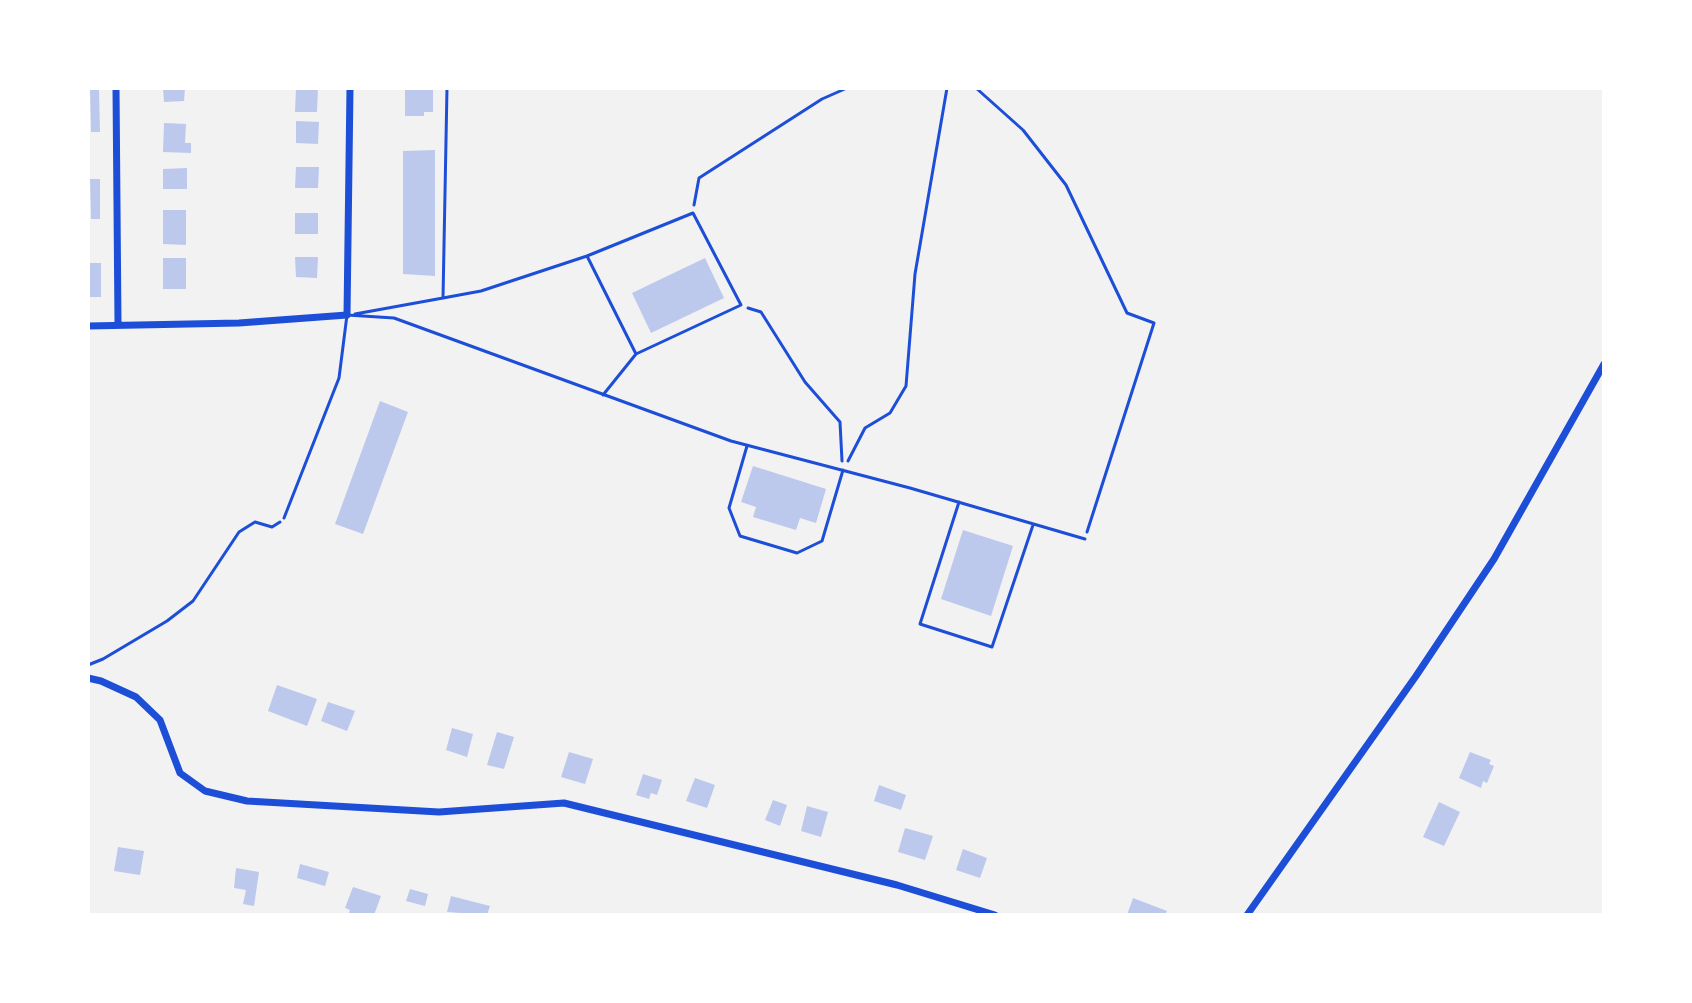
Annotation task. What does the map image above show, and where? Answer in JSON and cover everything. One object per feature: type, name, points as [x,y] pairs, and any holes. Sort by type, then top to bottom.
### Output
[{"type":"street","points":[[116,88],[118,324]]},
{"type":"street","points":[[88,326],[239,323],[347,315],[350,88]]},
{"type":"street","points":[[1247,915],[1416,676],[1494,559],[1604,364]]},
{"type":"street","points":[[88,678],[136,697],[160,720],[180,773],[205,791],[247,801],[439,812],[564,803],[897,885],[995,915]]},
{"type":"lane","points":[[443,298],[447,88]]},
{"type":"lane","points":[[347,315],[481,291],[587,256],[693,213],[741,305],[636,354],[603,395]]},
{"type":"lane","points":[[587,256],[636,354]]},
{"type":"lane","points":[[347,315],[394,318],[747,446],[1085,539]]},
{"type":"lane","points":[[284,518],[339,378],[347,315]]},
{"type":"lane","points":[[747,446],[729,508],[740,536],[797,553],[822,541],[843,470]]},
{"type":"lane","points":[[959,502],[920,624],[992,647],[1033,524]]},
{"type":"path","points":[[693,213],[699,178],[822,99],[847,88]]},
{"type":"path","points":[[843,470],[865,428],[890,413],[906,386],[915,274],[947,88]]},
{"type":"path","points":[[976,88],[1023,130],[1066,185],[1127,313],[1154,323],[1085,539]]},
{"type":"path","points":[[741,305],[761,312],[805,382],[840,422],[843,470]]},
{"type":"path","points":[[88,665],[142,636],[193,601],[239,532],[255,522],[272,527],[284,518]]},
{"type":"building","points":[[163,88],[185,88],[184,101],[164,102]]},
{"type":"building","points":[[296,88],[318,88],[317,112],[295,112]]},
{"type":"building","points":[[405,88],[433,88],[433,112],[424,112],[424,116],[405,116]]},
{"type":"building","points":[[90,90],[99,90],[100,132],[91,132]]},
{"type":"building","points":[[296,121],[319,122],[318,144],[296,143]]},
{"type":"building","points":[[164,123],[186,124],[185,143],[191,143],[191,153],[163,152]]},
{"type":"building","points":[[435,150],[435,276],[403,274],[403,151]]},
{"type":"building","points":[[296,167],[319,167],[318,188],[295,188]]},
{"type":"building","points":[[187,168],[187,189],[163,189],[163,169]]},
{"type":"building","points":[[90,179],[100,179],[100,219],[91,219]]},
{"type":"building","points":[[163,210],[186,210],[186,245],[163,244]]},
{"type":"building","points":[[295,213],[318,213],[318,234],[295,234]]},
{"type":"building","points":[[295,257],[318,257],[317,278],[296,277]]},
{"type":"building","points":[[163,258],[186,258],[186,289],[163,289]]},
{"type":"building","points":[[705,258],[724,298],[651,333],[632,293]]},
{"type":"building","points":[[88,263],[101,263],[101,297],[88,297]]},
{"type":"building","points":[[380,401],[408,412],[363,534],[335,524]]},
{"type":"building","points":[[753,466],[826,489],[816,523],[800,518],[796,530],[753,517],[756,507],[741,502]]},
{"type":"building","points":[[963,530],[1013,546],[991,616],[941,599]]},
{"type":"building","points":[[277,685],[317,699],[307,726],[268,711]]},
{"type":"building","points":[[328,702],[355,711],[347,731],[321,721]]},
{"type":"building","points":[[452,728],[473,734],[467,757],[446,750]]},
{"type":"building","points":[[497,732],[514,737],[504,769],[487,765]]},
{"type":"building","points":[[569,752],[593,759],[585,784],[561,777]]},
{"type":"building","points":[[1470,752],[1491,760],[1489,764],[1494,766],[1487,783],[1483,781],[1481,788],[1459,778]]},
{"type":"building","points":[[643,774],[662,780],[657,795],[651,793],[649,799],[636,795]]},
{"type":"building","points":[[695,778],[715,785],[707,808],[686,801]]},
{"type":"building","points":[[879,785],[906,795],[901,810],[874,801]]},
{"type":"building","points":[[773,800],[787,805],[780,826],[765,820]]},
{"type":"building","points":[[1439,802],[1460,812],[1444,846],[1423,837]]},
{"type":"building","points":[[807,806],[828,812],[821,837],[801,831]]},
{"type":"building","points":[[905,828],[933,836],[925,860],[898,852]]},
{"type":"building","points":[[118,847],[144,851],[140,875],[114,871]]},
{"type":"building","points":[[963,849],[987,858],[980,878],[956,870]]},
{"type":"building","points":[[300,864],[329,872],[325,886],[297,878]]},
{"type":"building","points":[[236,868],[259,872],[254,906],[243,904],[246,890],[234,888]]},
{"type":"building","points":[[353,887],[381,896],[374,915],[348,915],[350,910],[345,908]]},
{"type":"building","points":[[410,889],[428,894],[425,906],[406,901]]},
{"type":"building","points":[[451,896],[490,906],[487,915],[447,912]]},
{"type":"building","points":[[1133,898],[1167,911],[1165,915],[1127,915]]}]
